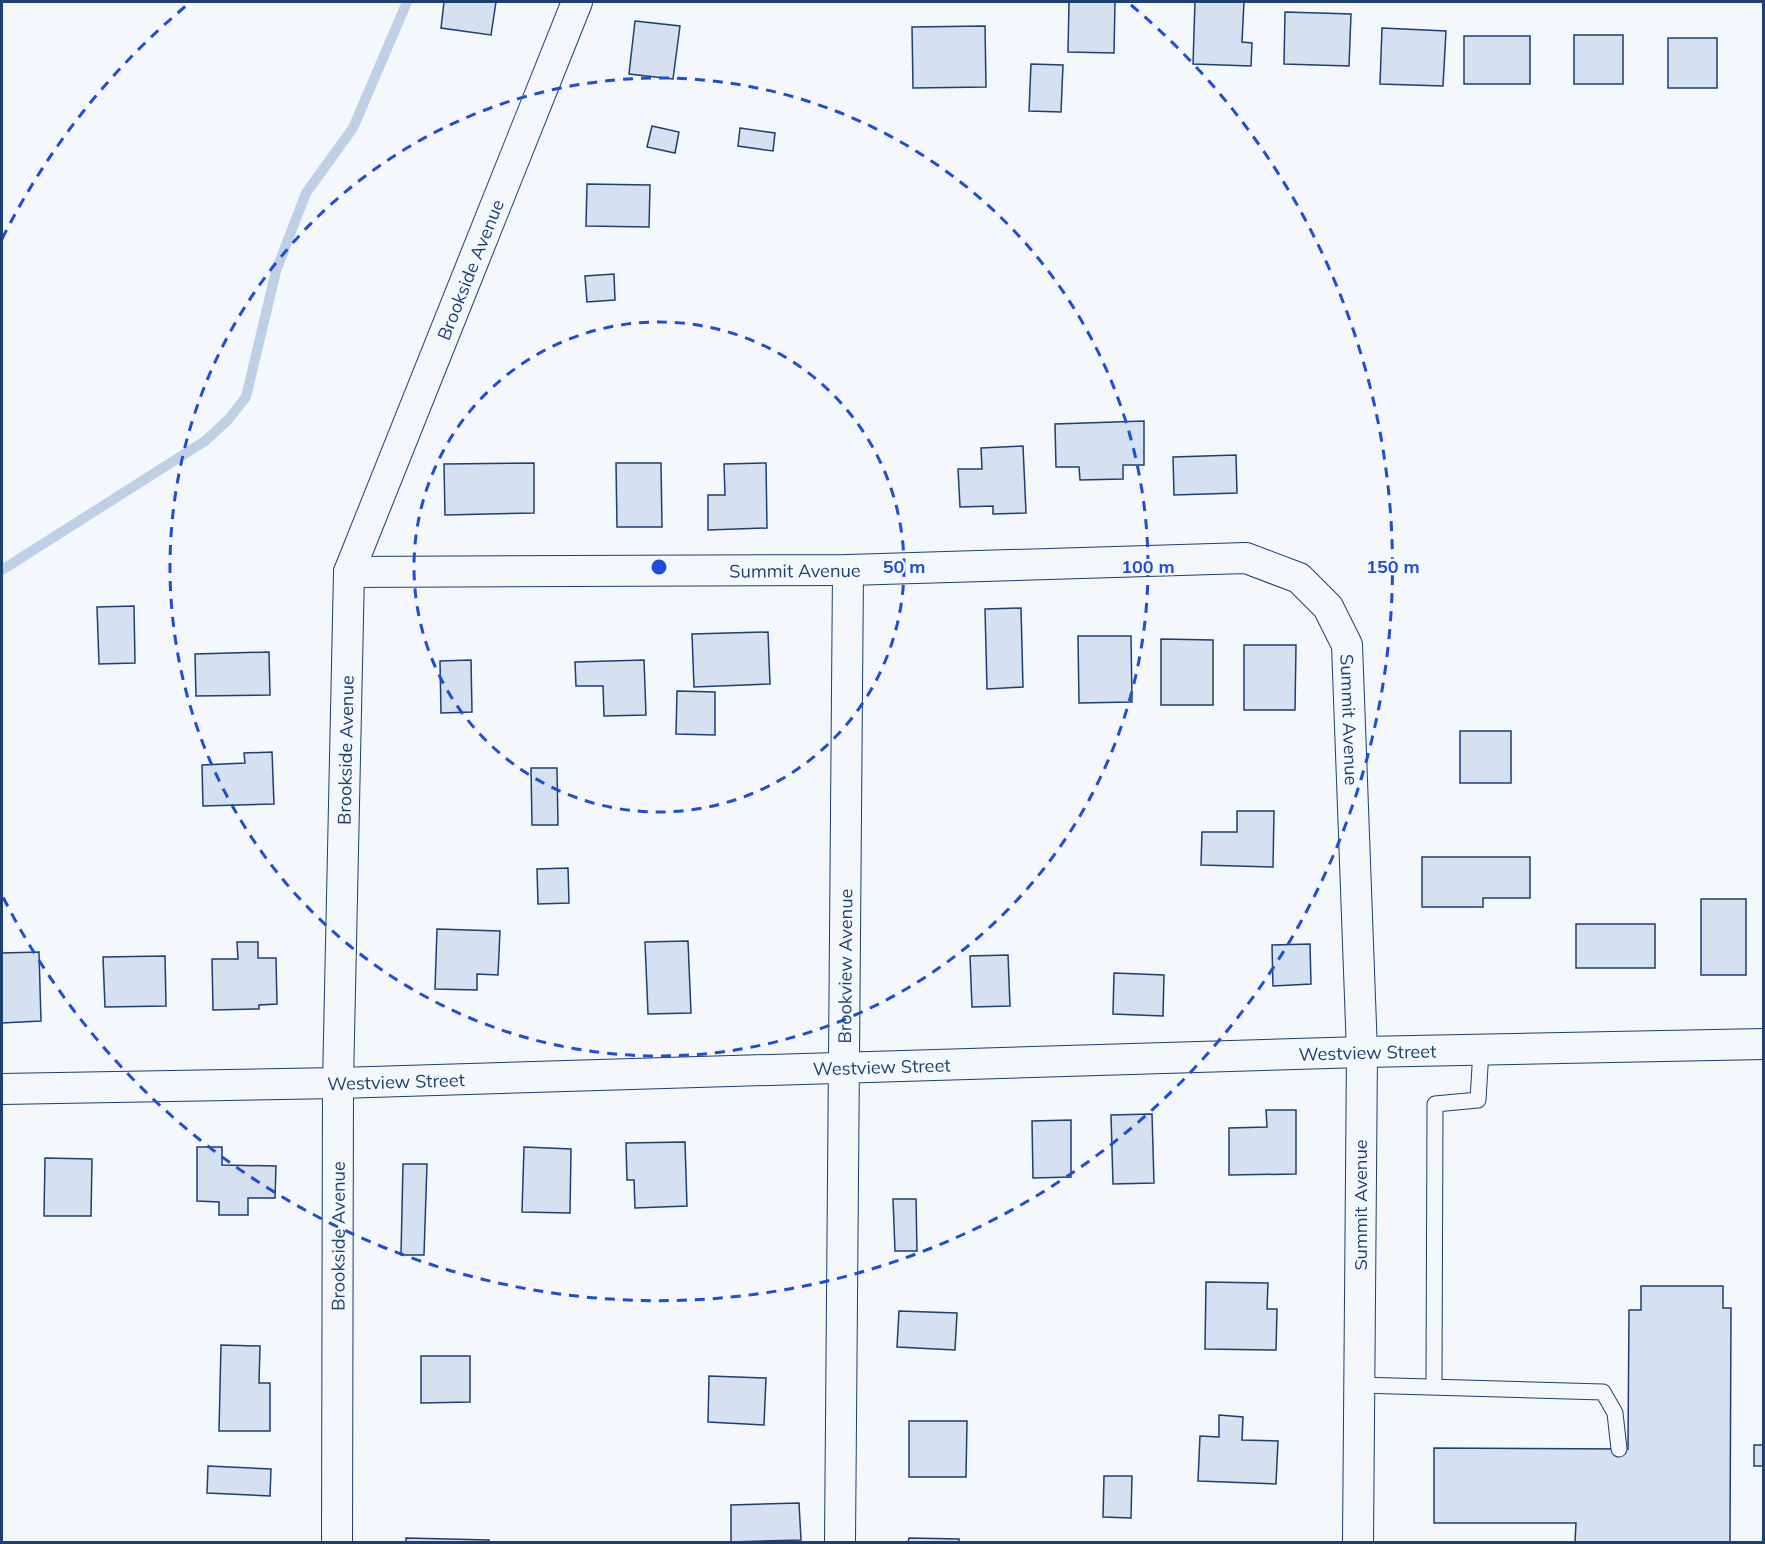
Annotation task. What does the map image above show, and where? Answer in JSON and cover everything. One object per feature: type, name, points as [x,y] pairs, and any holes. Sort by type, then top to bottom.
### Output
[{"type":"street","name":"Brookside Avenue","points":[[337,1542],[338,1083],[349,572],[577,2]]},
{"type":"street","name":"Summit Avenue","points":[[349,572],[848,570],[1246,558],[1299,578],[1328,607],[1347,645],[1362,1052],[1358,1542]]},
{"type":"street","name":"Brookview Avenue","points":[[840,1542],[848,570]]},
{"type":"street","name":"Westview Street","points":[[2,1089],[338,1083],[845,1066],[1764,1044]]},
{"type":"lane","points":[[1434,1387],[1435,1104],[1478,1100],[1481,1050]]},
{"type":"lane","points":[[1359,1385],[1603,1392],[1615,1413],[1619,1449]]},
{"type":"building","points":[[444,2],[496,2],[491,35],[441,28]]},
{"type":"building","points":[[1069,2],[1115,2],[1114,53],[1068,52]]},
{"type":"building","points":[[1195,2],[1244,2],[1242,42],[1252,43],[1251,66],[1193,64]]},
{"type":"building","points":[[1285,12],[1351,14],[1349,66],[1284,64]]},
{"type":"building","points":[[635,21],[680,26],[673,79],[629,74]]},
{"type":"building","points":[[985,26],[986,87],[913,88],[912,27]]},
{"type":"building","points":[[1382,28],[1446,31],[1443,86],[1380,84]]},
{"type":"building","points":[[1574,35],[1623,35],[1623,84],[1574,84]]},
{"type":"building","points":[[1464,36],[1530,36],[1530,84],[1464,84]]},
{"type":"building","points":[[1668,38],[1717,38],[1717,88],[1668,88]]},
{"type":"building","points":[[1031,64],[1063,65],[1061,112],[1029,111]]},
{"type":"building","points":[[652,126],[679,132],[675,153],[647,147]]},
{"type":"building","points":[[740,128],[775,133],[773,151],[738,146]]},
{"type":"building","points":[[587,184],[650,185],[649,227],[586,226]]},
{"type":"building","points":[[614,274],[615,300],[587,302],[585,276]]},
{"type":"building","points":[[1144,421],[1144,465],[1123,465],[1123,479],[1080,480],[1079,467],[1056,467],[1055,424]]},
{"type":"building","points":[[1023,446],[1026,513],[993,514],[993,506],[960,507],[958,469],[982,469],[981,448]]},
{"type":"building","points":[[1236,455],[1237,493],[1174,495],[1173,457]]},
{"type":"building","points":[[534,463],[534,513],[445,515],[444,464]]},
{"type":"building","points":[[616,463],[661,463],[662,527],[617,527]]},
{"type":"building","points":[[766,463],[767,528],[708,530],[708,495],[725,495],[724,464]]},
{"type":"building","points":[[134,606],[135,663],[99,664],[97,607]]},
{"type":"building","points":[[1021,608],[1023,687],[987,689],[985,609]]},
{"type":"building","points":[[768,632],[770,684],[694,687],[692,634]]},
{"type":"building","points":[[1078,636],[1131,636],[1132,702],[1079,703]]},
{"type":"building","points":[[1161,639],[1213,640],[1213,705],[1161,705]]},
{"type":"building","points":[[1244,645],[1296,645],[1295,710],[1244,710]]},
{"type":"building","points":[[269,652],[270,695],[196,696],[195,654]]},
{"type":"building","points":[[471,660],[472,712],[441,713],[440,661]]},
{"type":"building","points":[[644,660],[646,715],[604,716],[603,686],[576,686],[575,662]]},
{"type":"building","points":[[677,691],[715,692],[715,735],[676,734]]},
{"type":"building","points":[[1460,731],[1511,731],[1511,783],[1460,783]]},
{"type":"building","points":[[272,752],[274,804],[203,806],[202,765],[245,763],[244,753]]},
{"type":"building","points":[[531,768],[557,768],[558,825],[532,825]]},
{"type":"building","points":[[1237,811],[1274,811],[1273,867],[1201,865],[1202,832],[1237,832]]},
{"type":"building","points":[[1422,857],[1530,857],[1530,898],[1483,898],[1483,907],[1422,907]]},
{"type":"building","points":[[568,868],[569,903],[538,904],[537,869]]},
{"type":"building","points":[[1701,899],[1746,899],[1746,975],[1701,975]]},
{"type":"building","points":[[1576,924],[1655,924],[1655,968],[1576,968]]},
{"type":"building","points":[[437,929],[500,931],[498,975],[477,974],[477,990],[435,989]]},
{"type":"building","points":[[688,941],[691,1013],[648,1014],[645,942]]},
{"type":"building","points":[[237,942],[258,942],[258,958],[276,958],[277,1004],[259,1005],[259,1009],[213,1010],[212,959],[238,959]]},
{"type":"building","points":[[1310,944],[1311,984],[1273,986],[1272,945]]},
{"type":"building","points":[[39,952],[41,1021],[2,1023],[2,953]]},
{"type":"building","points":[[1008,955],[1010,1006],[972,1007],[970,956]]},
{"type":"building","points":[[165,956],[166,1006],[105,1007],[103,957]]},
{"type":"building","points":[[1114,973],[1164,975],[1163,1016],[1113,1014]]},
{"type":"building","points":[[1266,1110],[1296,1110],[1296,1174],[1229,1175],[1229,1128],[1267,1127]]},
{"type":"building","points":[[1152,1114],[1154,1183],[1113,1184],[1111,1115]]},
{"type":"building","points":[[1071,1120],[1071,1177],[1033,1178],[1032,1121]]},
{"type":"building","points":[[685,1142],[687,1206],[635,1208],[634,1180],[627,1180],[626,1143]]},
{"type":"building","points":[[197,1147],[222,1147],[222,1165],[276,1166],[275,1198],[248,1198],[248,1215],[219,1215],[219,1202],[197,1201]]},
{"type":"building","points":[[524,1147],[571,1149],[570,1213],[522,1212]]},
{"type":"building","points":[[45,1158],[92,1159],[91,1216],[44,1216]]},
{"type":"building","points":[[403,1164],[427,1164],[424,1255],[401,1255]]},
{"type":"building","points":[[893,1199],[916,1199],[917,1251],[895,1251]]},
{"type":"building","points":[[1206,1282],[1268,1283],[1267,1309],[1277,1309],[1276,1350],[1205,1349]]},
{"type":"building","points":[[1641,1286],[1723,1286],[1723,1308],[1731,1308],[1730,1542],[1575,1542],[1576,1523],[1434,1523],[1434,1448],[1628,1449],[1629,1310],[1641,1310]]},
{"type":"building","points":[[899,1311],[957,1313],[955,1350],[897,1347]]},
{"type":"building","points":[[221,1345],[260,1346],[259,1383],[270,1383],[270,1431],[219,1431]]},
{"type":"building","points":[[421,1356],[470,1356],[470,1402],[421,1403]]},
{"type":"building","points":[[709,1376],[766,1378],[764,1425],[708,1422]]},
{"type":"building","points":[[1219,1415],[1243,1417],[1242,1440],[1278,1441],[1276,1484],[1198,1481],[1200,1436],[1219,1437]]},
{"type":"building","points":[[909,1421],[967,1421],[966,1477],[909,1477]]},
{"type":"building","points":[[1754,1445],[1764,1445],[1764,1466],[1754,1466]]},
{"type":"building","points":[[208,1466],[271,1469],[270,1496],[207,1493]]},
{"type":"building","points":[[1104,1476],[1132,1476],[1131,1518],[1103,1517]]},
{"type":"building","points":[[799,1503],[801,1540],[731,1542],[731,1505]]},
{"type":"building","points":[[406,1538],[489,1540],[489,1542],[406,1542]]},
{"type":"building","points":[[909,1538],[959,1539],[959,1542],[908,1542]]},
{"type":"waterway","points":[[2,570],[205,441],[228,420],[246,397],[276,271],[306,193],[353,128],[407,2]]}]
